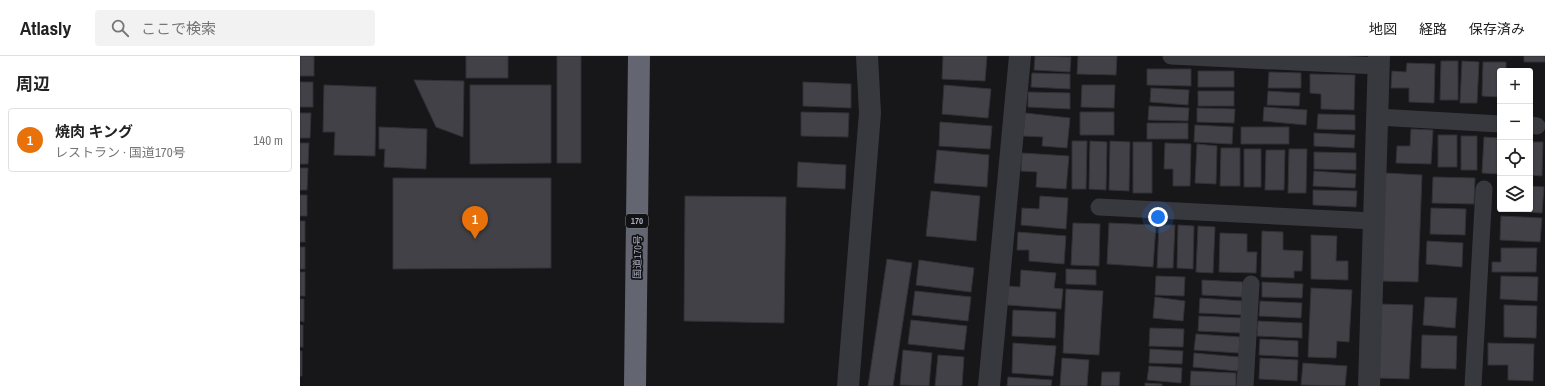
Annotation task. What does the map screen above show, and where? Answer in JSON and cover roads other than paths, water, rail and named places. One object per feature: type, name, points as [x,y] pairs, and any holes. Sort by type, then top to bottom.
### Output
[{"type":"highway","name":"国道170号","points":[[635,386],[639,56]]},
{"type":"street","points":[[848,386],[870,113],[867,56]]},
{"type":"street","points":[[989,386],[1020,56]]},
{"type":"street","points":[[1369,386],[1378,61]]},
{"type":"lane","points":[[1171,56],[1378,61]]},
{"type":"lane","points":[[1377,117],[1497,124]]},
{"type":"lane","points":[[1473,386],[1484,189]]},
{"type":"lane","points":[[1098,207],[1373,221]]},
{"type":"lane","points":[[1245,386],[1251,284]]},
{"type":"place","name":"焼肉 キング","points":[[475,239]]}]
